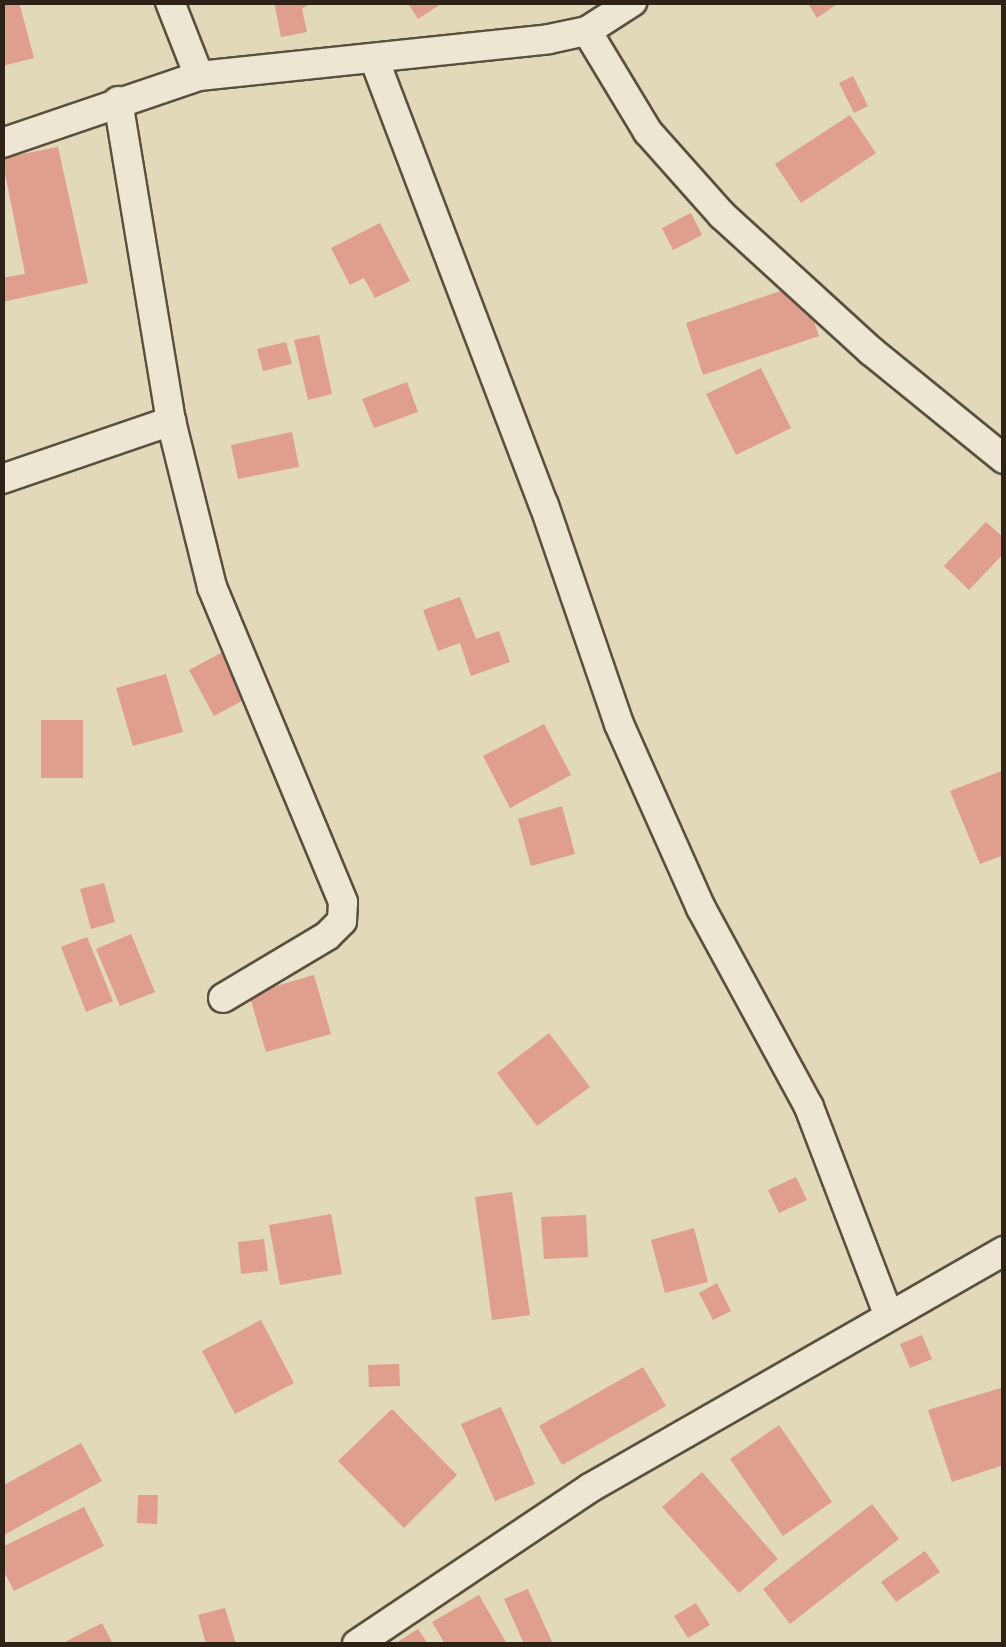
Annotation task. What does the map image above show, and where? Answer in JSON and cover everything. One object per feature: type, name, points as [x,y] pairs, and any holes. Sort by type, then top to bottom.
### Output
[{"type":"street","points":[[170,2],[199,76]]},
{"type":"street","points":[[2,143],[199,76],[375,61],[587,32],[632,2]]},
{"type":"street","points":[[587,32],[648,132],[722,216],[870,352],[1004,459]]},
{"type":"street","points":[[375,61],[544,505],[619,724],[701,908],[809,1107],[890,1316]]},
{"type":"street","points":[[118,101],[172,421],[212,587],[343,902],[342,921],[327,936],[222,998]]},
{"type":"street","points":[[2,479],[172,421]]},
{"type":"street","points":[[358,1644],[590,1488],[1004,1250]]},
{"type":"building","points":[[2,2],[19,2],[34,58],[2,66]]},
{"type":"building","points":[[274,2],[312,2],[302,9],[307,32],[281,37]]},
{"type":"building","points":[[407,2],[444,2],[418,19]]},
{"type":"building","points":[[807,2],[840,2],[817,18]]},
{"type":"building","points":[[853,76],[868,106],[854,113],[839,83]]},
{"type":"building","points":[[850,115],[876,153],[801,203],[775,164]]},
{"type":"building","points":[[58,147],[88,283],[2,302],[2,278],[25,274],[2,158]]},
{"type":"building","points":[[691,213],[702,235],[673,250],[662,228]]},
{"type":"building","points":[[380,223],[410,281],[375,298],[364,278],[350,285],[331,248]]},
{"type":"building","points":[[801,284],[819,336],[703,375],[686,323]]},
{"type":"building","points":[[319,335],[332,394],[308,400],[294,340]]},
{"type":"building","points":[[286,342],[292,364],[263,371],[257,349]]},
{"type":"building","points":[[761,368],[791,428],[736,455],[706,394]]},
{"type":"building","points":[[407,382],[418,412],[374,428],[362,399]]},
{"type":"building","points":[[292,432],[299,467],[238,479],[231,445]]},
{"type":"building","points":[[986,522],[1004,538],[1004,553],[969,590],[944,566]]},
{"type":"building","points":[[460,597],[476,639],[499,631],[510,662],[471,676],[460,643],[438,651],[423,610]]},
{"type":"building","points":[[232,647],[257,693],[214,716],[189,670]]},
{"type":"building","points":[[166,674],[183,732],[133,746],[116,688]]},
{"type":"building","points":[[41,720],[83,720],[83,778],[41,778]]},
{"type":"building","points":[[544,724],[571,775],[510,808],[483,756]]},
{"type":"building","points":[[1004,770],[1004,855],[980,864],[950,791]]},
{"type":"building","points":[[562,806],[575,854],[531,866],[518,819]]},
{"type":"building","points":[[104,883],[115,922],[91,929],[80,889]]},
{"type":"building","points":[[131,934],[155,992],[120,1006],[96,949]]},
{"type":"building","points":[[87,937],[113,1001],[86,1012],[61,947]]},
{"type":"building","points":[[314,975],[331,1034],[266,1052],[249,994]]},
{"type":"building","points":[[549,1033],[590,1087],[537,1126],[497,1073]]},
{"type":"building","points":[[796,1177],[807,1200],[779,1213],[768,1190]]},
{"type":"building","points":[[512,1192],[530,1315],[492,1320],[475,1197]]},
{"type":"building","points":[[331,1214],[342,1274],[280,1285],[269,1225]]},
{"type":"building","points":[[586,1215],[588,1257],[544,1259],[541,1217]]},
{"type":"building","points":[[694,1228],[708,1282],[665,1293],[651,1240]]},
{"type":"building","points":[[264,1239],[268,1271],[241,1274],[238,1242]]},
{"type":"building","points":[[717,1283],[731,1311],[713,1320],[699,1293]]},
{"type":"building","points":[[261,1320],[294,1383],[235,1414],[202,1351]]},
{"type":"building","points":[[922,1335],[932,1359],[910,1368],[900,1344]]},
{"type":"building","points":[[399,1364],[400,1386],[369,1387],[368,1365]]},
{"type":"building","points":[[643,1367],[666,1406],[562,1465],[539,1426]]},
{"type":"building","points":[[1004,1387],[1004,1465],[952,1482],[928,1410]]},
{"type":"building","points":[[501,1407],[535,1484],[495,1501],[461,1424]]},
{"type":"building","points":[[392,1409],[457,1475],[404,1528],[338,1461]]},
{"type":"building","points":[[779,1425],[832,1502],[783,1536],[730,1459]]},
{"type":"building","points":[[81,1443],[102,1481],[2,1536],[2,1486]]},
{"type":"building","points":[[702,1472],[778,1559],[739,1593],[662,1507]]},
{"type":"building","points":[[138,1495],[158,1495],[157,1524],[137,1523]]},
{"type":"building","points":[[872,1504],[899,1539],[790,1624],[763,1589]]},
{"type":"building","points":[[84,1507],[104,1546],[14,1591],[2,1568],[2,1547]]},
{"type":"building","points":[[925,1551],[940,1572],[896,1602],[881,1582]]},
{"type":"building","points":[[528,1589],[553,1644],[524,1644],[504,1599]]},
{"type":"building","points":[[479,1595],[507,1644],[445,1644],[432,1622]]},
{"type":"building","points":[[696,1603],[710,1625],[688,1638],[674,1616]]},
{"type":"building","points":[[225,1608],[236,1644],[206,1644],[198,1615]]},
{"type":"building","points":[[102,1623],[113,1644],[61,1644]]},
{"type":"building","points":[[418,1629],[428,1644],[394,1644]]}]
